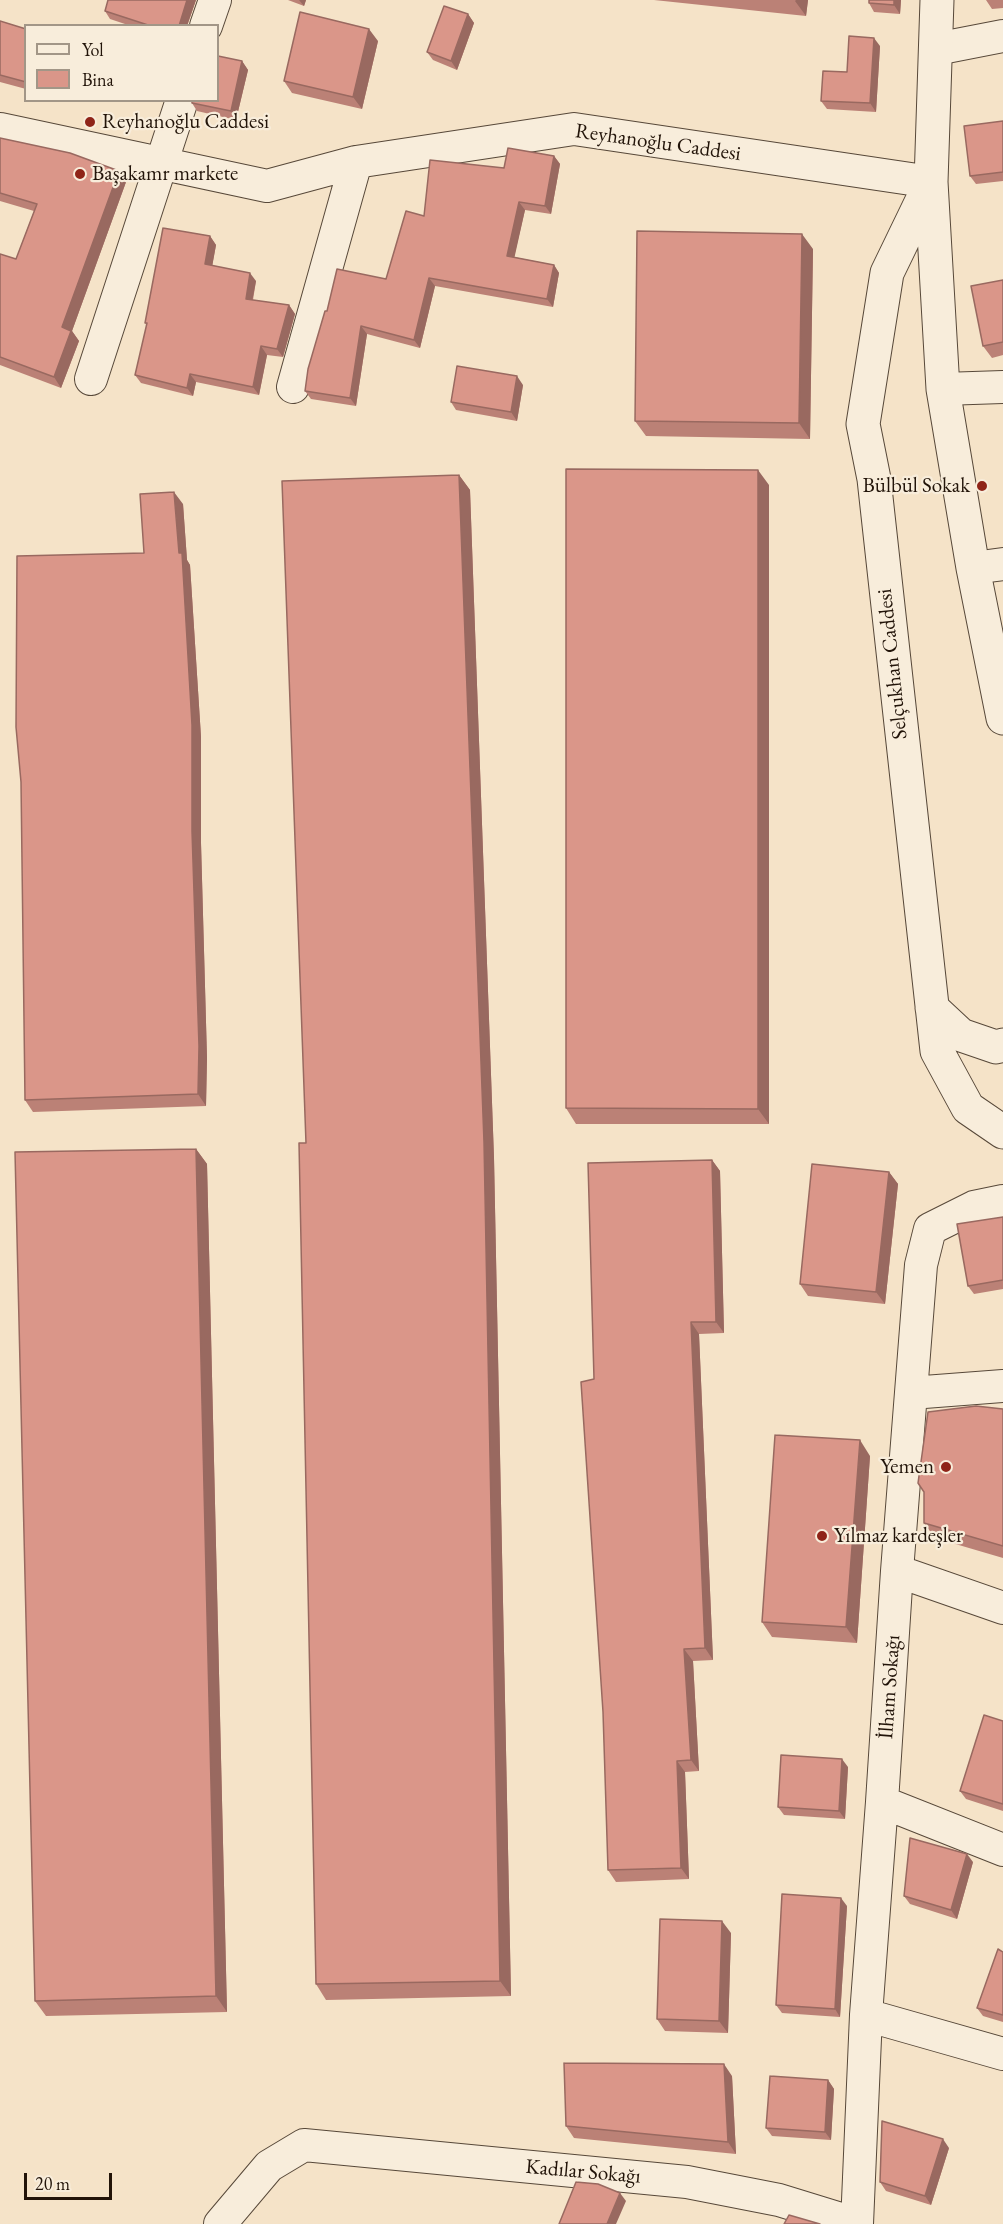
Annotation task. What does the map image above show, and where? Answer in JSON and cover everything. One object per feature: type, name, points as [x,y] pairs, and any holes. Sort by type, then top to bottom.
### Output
[{"type":"street","points":[[207,24],[215,0]]},
{"type":"street","name":"Selçukhan Caddesi","points":[[938,0],[931,182],[943,389],[988,566],[1003,718]]},
{"type":"street","points":[[936,49],[1003,36]]},
{"type":"street","points":[[91,379],[181,102]]},
{"type":"street","name":"Reyhanoğlu Caddesi","points":[[0,129],[267,186],[356,162],[574,129],[931,182]]},
{"type":"street","points":[[293,387],[356,162]]},
{"type":"street","name":"Selçukhan Caddesi","points":[[931,182],[887,273],[863,424],[874,479],[937,1051],[968,1108],[1003,1132]]},
{"type":"street","points":[[943,389],[1003,387]]},
{"type":"street","points":[[932,1008],[961,1035],[996,1047],[1003,1046]]},
{"type":"street","name":"İlham Sokağı","points":[[857,2224],[866,2015],[921,1265],[930,1229],[974,1207],[1003,1201]]},
{"type":"street","points":[[911,1393],[1003,1386]]},
{"type":"street","points":[[897,1571],[1003,1608]]},
{"type":"street","points":[[882,1802],[1003,1850]]},
{"type":"street","points":[[866,2015],[1003,2054]]},
{"type":"street","name":"Kadılar Sokağı","points":[[220,2224],[269,2166],[304,2145],[687,2182],[774,2212],[857,2224]]},
{"type":"building","points":[[108,0],[187,0],[180,24],[145,24],[105,11]]},
{"type":"building","points":[[869,0],[894,0],[894,5],[869,3]]},
{"type":"building","points":[[444,6],[468,14],[451,61],[427,52]]},
{"type":"building","points":[[300,12],[369,29],[353,97],[284,81]]},
{"type":"building","points":[[0,21],[24,28],[24,81],[0,75]]},
{"type":"building","points":[[849,36],[874,38],[870,103],[821,101],[823,71],[847,72]]},
{"type":"building","points":[[219,56],[242,61],[231,111],[192,103],[219,102]]},
{"type":"building","points":[[1003,121],[1003,172],[970,176],[964,126]]},
{"type":"building","points":[[0,138],[70,153],[119,171],[62,327],[71,331],[54,377],[0,357],[0,254],[16,259],[37,204],[0,193]]},
{"type":"building","points":[[508,148],[554,156],[545,206],[519,202],[507,256],[554,265],[547,299],[429,278],[414,340],[361,326],[350,398],[305,391],[308,369],[325,311],[327,311],[337,269],[386,279],[406,211],[424,216],[430,160],[504,168]]},
{"type":"building","points":[[163,228],[210,236],[205,264],[250,273],[246,299],[289,305],[277,349],[261,346],[253,387],[190,374],[187,388],[135,375],[147,323],[145,323]]},
{"type":"building","points":[[637,231],[802,234],[799,423],[635,421]]},
{"type":"building","points":[[1003,280],[1003,342],[983,346],[971,286]]},
{"type":"building","points":[[457,366],[517,376],[511,412],[451,402]]},
{"type":"building","points":[[566,469],[758,470],[758,1109],[566,1108]]},
{"type":"building","points":[[459,475],[484,1142],[500,1981],[316,1984],[299,1143],[306,1143],[282,481]]},
{"type":"building","points":[[174,492],[179,553],[182,553],[192,725],[198,1094],[25,1100],[21,782],[16,727],[17,556],[144,553],[140,494]]},
{"type":"building","points":[[196,1149],[216,1996],[35,2001],[15,1152]]},
{"type":"building","points":[[712,1160],[716,1322],[691,1322],[705,1648],[684,1649],[691,1760],[677,1761],[681,1868],[608,1870],[603,1712],[581,1382],[594,1379],[588,1163]]},
{"type":"building","points":[[812,1164],[889,1172],[876,1292],[800,1284]]},
{"type":"building","points":[[1003,1217],[1003,1280],[968,1286],[957,1224]]},
{"type":"building","points":[[976,1406],[1003,1409],[1003,1546],[924,1523],[924,1492],[918,1483],[928,1412]]},
{"type":"building","points":[[775,1435],[860,1440],[846,1627],[762,1622]]},
{"type":"building","points":[[984,1715],[1003,1721],[1003,1804],[960,1791]]},
{"type":"building","points":[[781,1755],[842,1759],[839,1811],[778,1807]]},
{"type":"building","points":[[910,1838],[967,1854],[951,1910],[904,1896]]},
{"type":"building","points":[[782,1894],[841,1898],[835,2009],[776,2005]]},
{"type":"building","points":[[660,1919],[722,1921],[719,2021],[657,2019]]},
{"type":"building","points":[[998,1949],[1003,1952],[1003,2015],[977,2008]]},
{"type":"building","points":[[564,2063],[724,2064],[728,2142],[566,2126]]},
{"type":"building","points":[[770,2076],[828,2080],[825,2132],[766,2128]]},
{"type":"building","points":[[882,2121],[943,2139],[925,2196],[880,2182]]},
{"type":"building","points":[[576,2182],[598,2184],[620,2193],[607,2224],[559,2224]]},
{"type":"building","points":[[789,2215],[820,2224],[784,2224]]},
{"type":"place","name":"Reyhanoğlu Caddesi","points":[[90,122]]},
{"type":"place","name":"Başakamr markete","points":[[80,174]]},
{"type":"place","name":"Bülbül Sokak","points":[[982,486]]},
{"type":"place","name":"Yemen","points":[[946,1467]]},
{"type":"place","name":"Yılmaz kardeşler","points":[[822,1536]]}]
